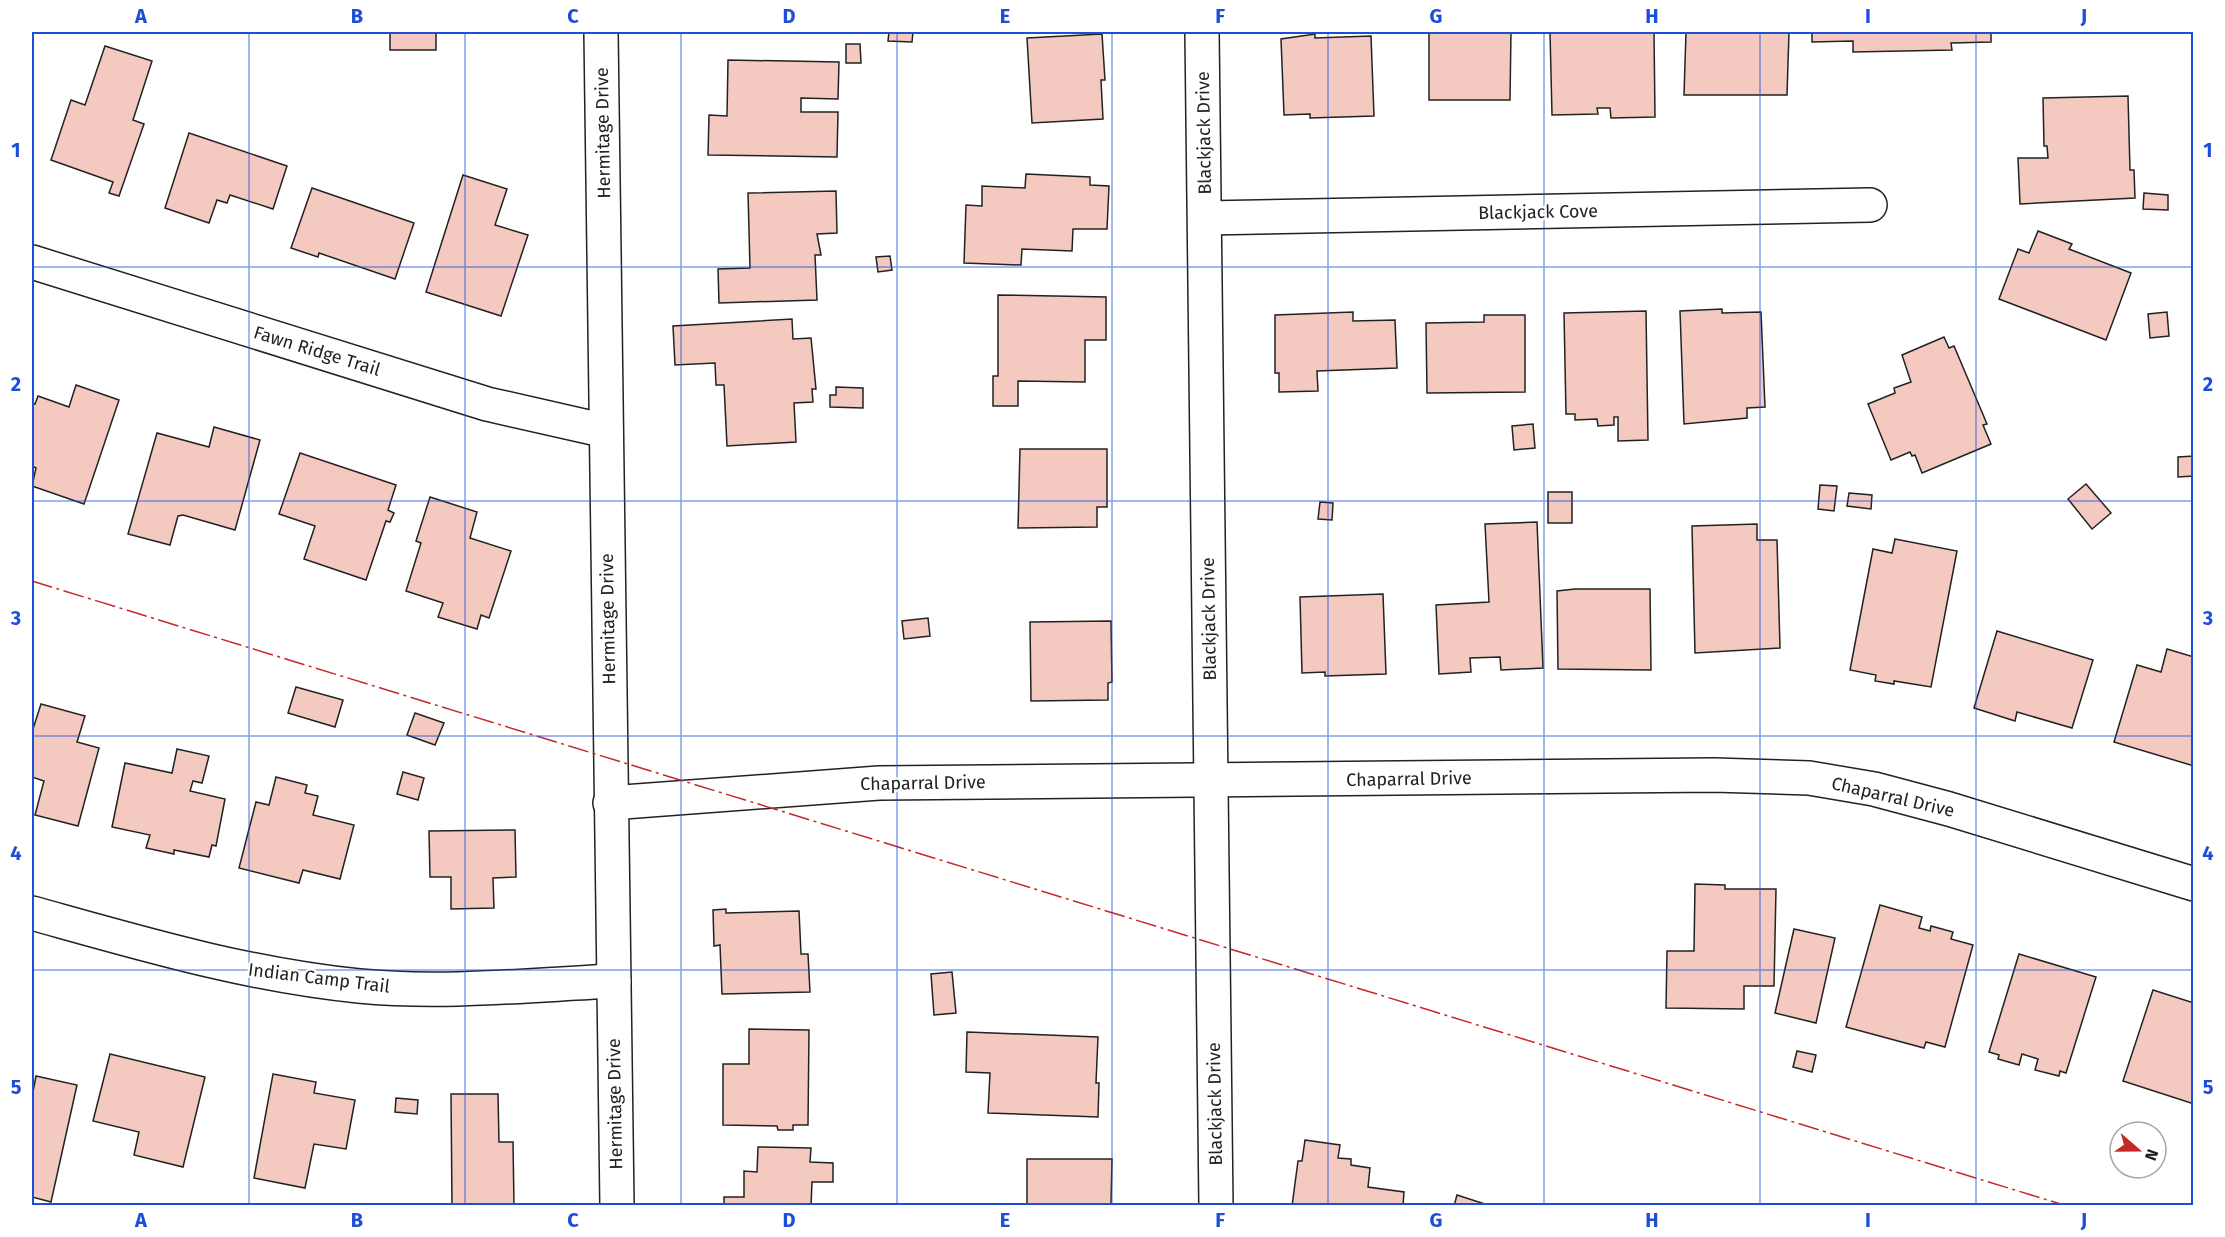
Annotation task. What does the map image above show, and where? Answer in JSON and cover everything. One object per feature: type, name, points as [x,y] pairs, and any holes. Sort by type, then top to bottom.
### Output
[{"type":"street","name":"Hermitage Drive","points":[[601,32],[616,1206]]},
{"type":"street","name":"Blackjack Drive","points":[[1202,32],[1216,1206]]},
{"type":"street","name":"Blackjack Cove","points":[[1205,218],[1870,205]]},
{"type":"street","name":"Fawn Ridge Trail","points":[[32,262],[487,404],[606,431]]},
{"type":"street","name":"Chaparral Drive","points":[[610,803],[879,783],[1714,775],[1809,778],[1874,789],[1939,806],[2193,884]]},
{"type":"street","name":"Indian Camp Trail","points":[[32,914],[217,964],[289,977],[361,986],[433,989],[614,981]]},
{"type":"building","points":[[390,32],[460,32],[436,33],[436,50],[390,50]]},
{"type":"building","points":[[889,32],[913,32],[912,42],[888,41]]},
{"type":"building","points":[[1429,32],[1511,32],[1510,100],[1429,100]]},
{"type":"building","points":[[1550,32],[1654,32],[1655,117],[1611,118],[1610,108],[1597,108],[1598,114],[1552,115]]},
{"type":"building","points":[[1686,32],[1789,32],[1787,95],[1684,95]]},
{"type":"building","points":[[1812,32],[1991,32],[1991,42],[1951,43],[1952,50],[1853,52],[1853,41],[1812,42]]},
{"type":"building","points":[[1102,34],[1105,80],[1101,80],[1103,119],[1032,123],[1027,38]]},
{"type":"building","points":[[1315,34],[1315,38],[1371,36],[1374,116],[1310,118],[1310,114],[1284,115],[1281,39]]},
{"type":"building","points":[[846,44],[860,44],[861,63],[846,63]]},
{"type":"building","points":[[105,46],[152,61],[133,120],[144,124],[119,196],[109,193],[113,182],[51,160],[71,100],[85,105]]},
{"type":"building","points":[[728,60],[839,62],[838,99],[801,98],[801,112],[838,112],[837,157],[708,155],[709,115],[727,116]]},
{"type":"building","points":[[2128,96],[2130,170],[2134,170],[2135,198],[2020,204],[2018,158],[2048,158],[2047,146],[2044,146],[2043,98]]},
{"type":"building","points":[[189,133],[287,166],[273,209],[230,195],[227,203],[217,200],[209,223],[165,208]]},
{"type":"building","points":[[1026,174],[1090,177],[1090,185],[1109,186],[1107,229],[1073,229],[1072,251],[1022,249],[1021,265],[964,263],[966,205],[982,206],[982,186],[1025,188]]},
{"type":"building","points":[[463,175],[507,189],[495,225],[528,235],[501,316],[426,292]]},
{"type":"building","points":[[312,188],[414,223],[395,279],[319,253],[318,257],[291,248]]},
{"type":"building","points":[[836,191],[837,233],[817,234],[821,255],[815,255],[817,300],[719,303],[718,269],[750,268],[748,193]]},
{"type":"building","points":[[2144,193],[2168,195],[2168,210],[2143,209]]},
{"type":"building","points":[[2038,231],[2072,244],[2069,249],[2131,273],[2106,340],[1999,299],[2018,249],[2029,253]]},
{"type":"building","points":[[890,256],[892,270],[878,272],[876,257]]},
{"type":"building","points":[[998,295],[1106,297],[1106,340],[1085,340],[1085,382],[1018,381],[1018,406],[993,406],[993,376],[998,376]]},
{"type":"building","points":[[1722,309],[1722,313],[1761,312],[1765,407],[1747,408],[1747,418],[1684,424],[1680,311]]},
{"type":"building","points":[[1646,311],[1648,440],[1618,441],[1618,417],[1614,417],[1614,425],[1598,426],[1597,419],[1575,420],[1575,414],[1566,414],[1564,313]]},
{"type":"building","points":[[1353,312],[1353,321],[1395,320],[1397,368],[1317,371],[1318,391],[1279,392],[1279,373],[1275,373],[1275,315]]},
{"type":"building","points":[[2167,312],[2169,336],[2150,338],[2148,314]]},
{"type":"building","points":[[1484,315],[1525,315],[1525,392],[1427,393],[1426,323],[1484,322]]},
{"type":"building","points":[[792,319],[793,339],[811,338],[816,389],[812,389],[813,402],[794,403],[796,442],[727,446],[724,385],[716,385],[715,363],[675,365],[673,326]]},
{"type":"building","points":[[1944,337],[1949,348],[1954,346],[1987,424],[1983,425],[1991,444],[1922,473],[1915,455],[1912,456],[1910,452],[1891,460],[1868,404],[1895,393],[1894,388],[1911,382],[1902,355]]},
{"type":"building","points":[[76,385],[119,400],[84,504],[32,486],[36,468],[32,466],[32,403],[35,404],[38,396],[69,407]]},
{"type":"building","points":[[836,387],[863,388],[863,408],[830,407],[830,395],[836,395]]},
{"type":"building","points":[[1533,424],[1535,448],[1514,450],[1512,426]]},
{"type":"building","points":[[214,427],[260,440],[235,530],[183,515],[178,516],[170,545],[128,534],[157,433],[209,447]]},
{"type":"building","points":[[1020,449],[1107,449],[1107,507],[1097,507],[1097,527],[1018,528]]},
{"type":"building","points":[[300,453],[396,485],[388,510],[394,513],[390,522],[386,521],[366,580],[304,559],[315,526],[279,514]]},
{"type":"building","points":[[2194,456],[2194,476],[2178,477],[2178,457]]},
{"type":"building","points":[[2086,484],[2111,513],[2092,529],[2068,499]]},
{"type":"building","points":[[1820,485],[1837,486],[1834,511],[1818,509]]},
{"type":"building","points":[[1548,492],[1572,492],[1572,523],[1548,523]]},
{"type":"building","points":[[1849,493],[1872,495],[1871,509],[1847,506]]},
{"type":"building","points":[[430,497],[477,512],[470,538],[511,551],[489,618],[481,615],[477,629],[438,617],[443,603],[406,591],[421,543],[416,541]]},
{"type":"building","points":[[1320,502],[1333,503],[1332,520],[1318,519]]},
{"type":"building","points":[[1537,522],[1543,668],[1501,670],[1500,657],[1470,658],[1471,672],[1439,674],[1436,605],[1489,602],[1485,524]]},
{"type":"building","points":[[1757,524],[1757,540],[1777,540],[1780,648],[1695,653],[1692,526]]},
{"type":"building","points":[[1895,539],[1957,551],[1931,687],[1894,681],[1894,684],[1875,681],[1876,675],[1850,670],[1873,549],[1892,553]]},
{"type":"building","points":[[1650,589],[1651,670],[1558,669],[1557,591]]},
{"type":"building","points":[[1383,594],[1386,674],[1325,676],[1325,672],[1302,673],[1300,597]]},
{"type":"building","points":[[928,618],[930,636],[904,639],[902,621]]},
{"type":"building","points":[[1111,621],[1112,682],[1108,683],[1108,700],[1031,701],[1030,622]]},
{"type":"building","points":[[1997,631],[2093,660],[2072,728],[2017,712],[2015,721],[1974,708]]},
{"type":"building","points":[[2167,649],[2194,657],[2194,766],[2114,742],[2137,665],[2161,672]]},
{"type":"building","points":[[296,687],[343,700],[335,727],[288,713]]},
{"type":"building","points":[[41,704],[85,716],[77,742],[99,748],[78,826],[35,815],[44,781],[32,777],[32,732]]},
{"type":"building","points":[[415,713],[444,723],[435,745],[407,735]]},
{"type":"building","points":[[177,749],[209,756],[202,783],[193,781],[190,791],[225,799],[216,846],[212,845],[209,857],[174,850],[174,854],[146,848],[150,835],[112,827],[125,763],[172,773]]},
{"type":"building","points":[[403,772],[424,778],[418,800],[397,794]]},
{"type":"building","points":[[276,777],[307,785],[305,793],[318,796],[313,815],[354,825],[340,879],[303,870],[299,883],[239,868],[256,802],[269,805]]},
{"type":"building","points":[[515,830],[516,877],[493,878],[494,908],[451,909],[451,877],[430,877],[429,831]]},
{"type":"building","points":[[1695,884],[1725,885],[1725,889],[1776,889],[1774,986],[1744,986],[1744,1009],[1666,1008],[1667,951],[1694,951]]},
{"type":"building","points":[[1880,905],[1922,917],[1919,928],[1930,931],[1931,926],[1953,932],[1951,939],[1973,945],[1945,1047],[1926,1042],[1924,1048],[1846,1027]]},
{"type":"building","points":[[726,909],[726,913],[799,911],[801,954],[808,954],[810,992],[722,994],[720,945],[714,946],[713,910]]},
{"type":"building","points":[[1794,929],[1835,938],[1816,1023],[1775,1013]]},
{"type":"building","points":[[2019,954],[2096,977],[2066,1073],[2060,1071],[2059,1076],[2035,1070],[2038,1059],[2022,1054],[2019,1065],[1998,1059],[1999,1055],[1989,1052]]},
{"type":"building","points":[[952,972],[956,1013],[934,1015],[931,974]]},
{"type":"building","points":[[2153,990],[2194,1003],[2194,1104],[2123,1081]]},
{"type":"building","points":[[749,1029],[809,1030],[808,1125],[793,1125],[793,1130],[778,1130],[777,1126],[723,1125],[723,1064],[749,1064]]},
{"type":"building","points":[[967,1032],[1098,1037],[1096,1083],[1099,1083],[1098,1117],[988,1113],[990,1073],[966,1072]]},
{"type":"building","points":[[1797,1051],[1816,1055],[1812,1072],[1793,1067]]},
{"type":"building","points":[[110,1054],[205,1077],[183,1167],[134,1155],[139,1132],[93,1121]]},
{"type":"building","points":[[273,1074],[316,1082],[314,1093],[355,1100],[346,1149],[314,1144],[305,1188],[254,1178]]},
{"type":"building","points":[[36,1076],[77,1085],[51,1202],[32,1197],[32,1097]]},
{"type":"building","points":[[451,1094],[498,1094],[499,1142],[513,1142],[514,1206],[452,1206]]},
{"type":"building","points":[[396,1098],[418,1100],[417,1114],[395,1112]]},
{"type":"building","points":[[1305,1140],[1340,1145],[1338,1158],[1351,1159],[1351,1165],[1370,1168],[1368,1187],[1404,1192],[1403,1206],[1292,1206],[1298,1161],[1302,1161]]},
{"type":"building","points":[[758,1147],[811,1148],[810,1162],[833,1163],[833,1182],[812,1182],[811,1206],[724,1206],[724,1197],[744,1197],[744,1171],[757,1172]]},
{"type":"building","points":[[1027,1159],[1112,1159],[1111,1204],[1027,1206]]},
{"type":"building","points":[[1457,1195],[1491,1206],[1454,1206]]},
{"type":"power","points":[[32,581],[2067,1206]]}]
